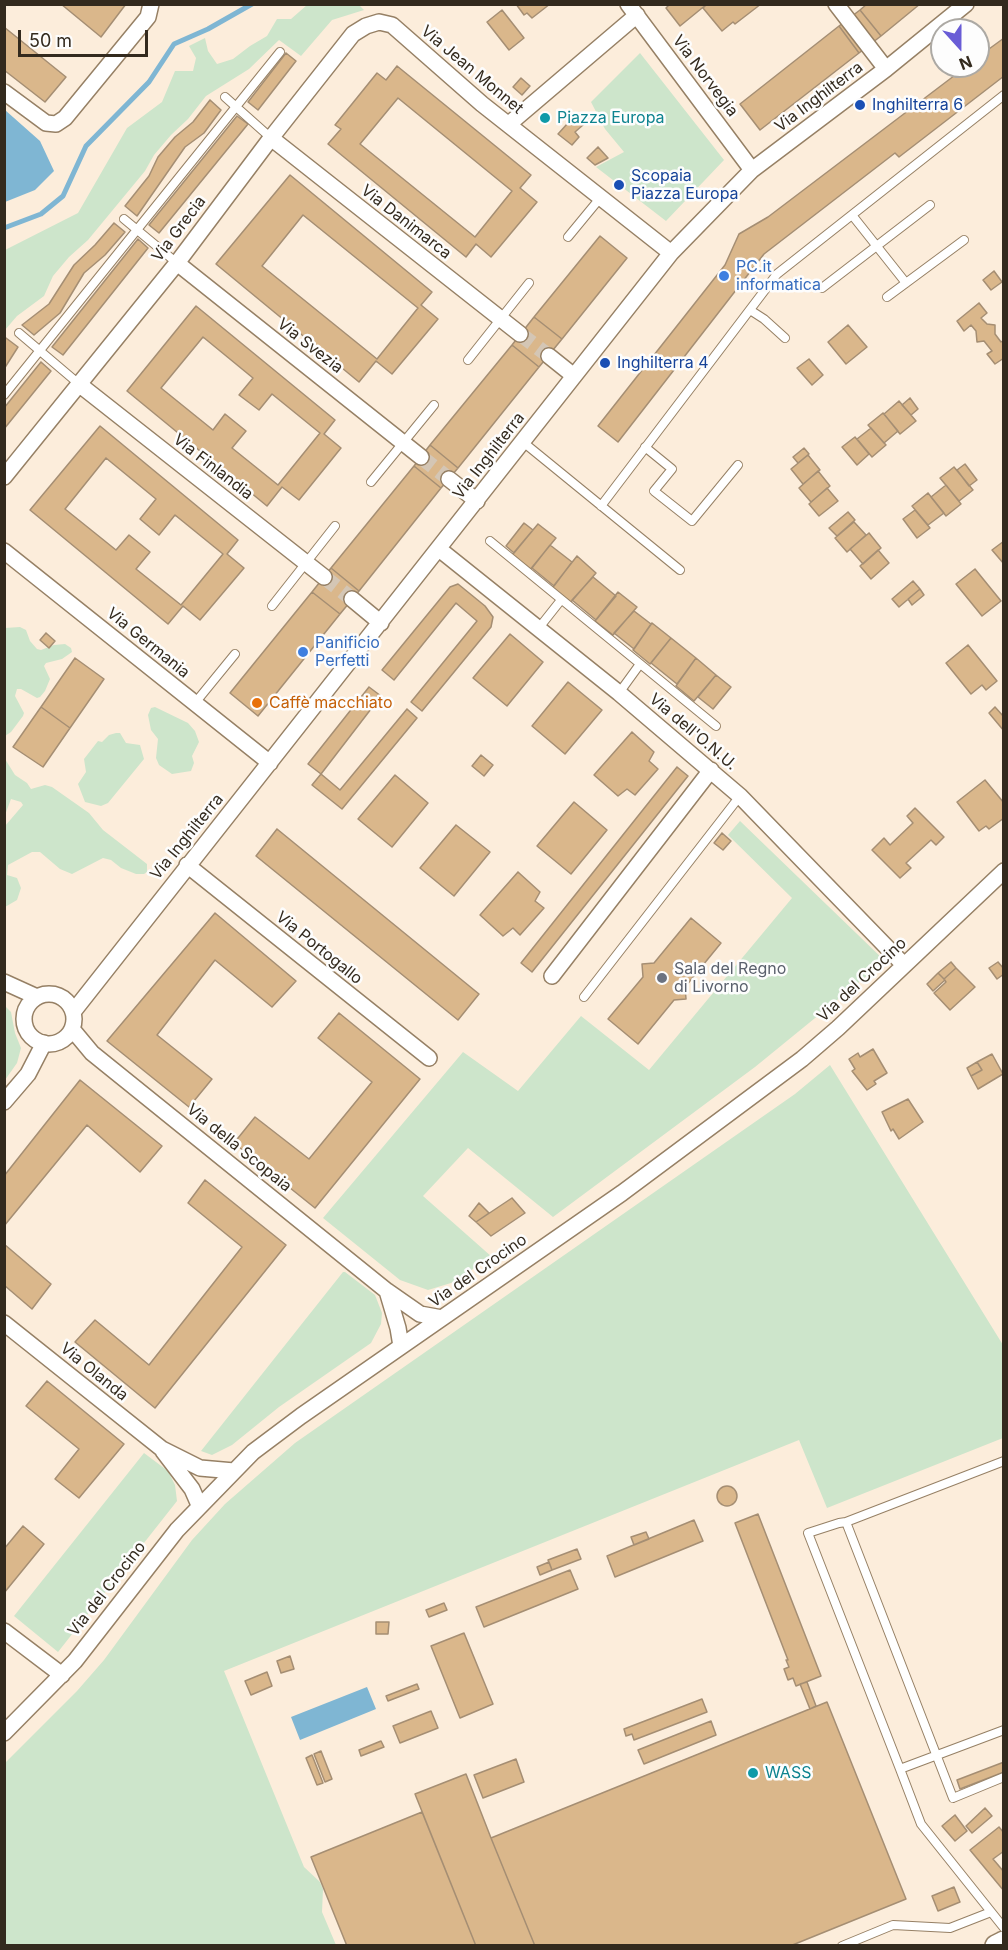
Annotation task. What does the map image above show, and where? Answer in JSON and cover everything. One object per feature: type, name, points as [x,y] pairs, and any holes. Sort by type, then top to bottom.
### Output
[{"type":"main road","points":[[996,1946],[1004,1942]]},
{"type":"street","points":[[4,92],[46,123],[56,124],[65,118],[148,17],[151,4]]},
{"type":"street","points":[[836,4],[886,69]]},
{"type":"street","name":"Via Inghilterra","points":[[73,1012],[671,253],[752,170],[886,69],[966,4]]},
{"type":"street","points":[[508,124],[632,10]]},
{"type":"street","name":"Via Norvegia","points":[[632,10],[752,170]]},
{"type":"street","name":"Via Grecia","points":[[4,477],[177,263],[353,34],[378,22],[392,25]]},
{"type":"street","name":"Via Jean Monnet","points":[[392,25],[482,104],[671,253]]},
{"type":"street","name":"Via Danimarca","points":[[271,138],[520,334]]},
{"type":"street","name":"Via Svezia","points":[[177,263],[421,457]]},
{"type":"street","points":[[549,356],[574,376]]},
{"type":"street","name":"Via Finlandia","points":[[80,385],[324,577]]},
{"type":"street","points":[[449,479],[477,501]]},
{"type":"street","name":"Via dell'O.N.U.","points":[[439,549],[619,693],[740,796],[904,965]]},
{"type":"street","name":"Via Germania","points":[[4,551],[270,763]]},
{"type":"street","points":[[352,599],[381,623]]},
{"type":"street","points":[[552,976],[711,771]]},
{"type":"street","name":"Via Portogallo","points":[[187,865],[429,1058]]},
{"type":"street","name":"Via del Crocino","points":[[4,1733],[62,1675],[199,1505],[253,1452],[301,1416],[622,1193],[797,1063],[838,1028],[1004,871]]},
{"type":"street","points":[[58,996],[94,983]]},
{"type":"street","points":[[4,984],[32,1002]]},
{"type":"street","points":[[61,1040],[72,1029],[73,1012],[65,999],[47,994],[32,1002],[24,1013],[25,1027],[39,1041],[61,1040],[101,1060]]},
{"type":"street","name":"Via della Scopaia","points":[[72,1029],[92,1053],[387,1291],[420,1314],[442,1318]]},
{"type":"street","points":[[4,1102],[28,1074],[39,1041]]},
{"type":"street","points":[[387,1291],[401,1346]]},
{"type":"street","name":"Via Olanda","points":[[4,1323],[162,1449],[200,1468],[234,1472]]},
{"type":"street","name":"Via Olanda","points":[[162,1449],[192,1489],[199,1505]]},
{"type":"street","points":[[4,1631],[62,1675]]},
{"type":"lane","points":[[4,395],[280,52]]},
{"type":"lane","points":[[601,506],[777,274],[1004,95]]},
{"type":"lane","points":[[225,97],[271,138]]},
{"type":"lane","points":[[568,237],[601,197]]},
{"type":"lane","points":[[822,288],[930,205]]},
{"type":"lane","points":[[852,215],[906,283]]},
{"type":"lane","points":[[124,219],[177,263]]},
{"type":"lane","points":[[887,297],[964,240]]},
{"type":"lane","points":[[468,360],[529,283]]},
{"type":"lane","points":[[750,310],[785,338]]},
{"type":"lane","points":[[19,333],[80,385]]},
{"type":"lane","points":[[371,482],[434,405]]},
{"type":"lane","points":[[523,442],[680,570]]},
{"type":"lane","points":[[645,447],[672,469],[654,491],[692,521],[738,465]]},
{"type":"lane","points":[[272,606],[335,526]]},
{"type":"lane","points":[[490,541],[716,726]]},
{"type":"lane","points":[[538,629],[561,600]]},
{"type":"lane","points":[[195,703],[235,654]]},
{"type":"lane","points":[[619,693],[640,664]]},
{"type":"lane","points":[[584,997],[740,796]]},
{"type":"lane","points":[[1004,1461],[846,1522],[808,1533],[921,1824],[1004,1928]]},
{"type":"lane","points":[[846,1522],[953,1798],[1004,1777]]},
{"type":"lane","points":[[900,1769],[1004,1730]]},
{"type":"lane","points":[[842,1946],[893,1925],[950,1928],[991,1912]]},
{"type":"green space","points":[[307,5],[359,5],[364,10],[332,20],[301,56],[279,40],[249,69],[206,96],[154,155],[145,171],[88,240],[53,276],[44,296],[17,316],[5,330],[5,250],[78,213],[127,128],[162,102],[175,71],[193,71],[196,58],[189,46],[205,38],[208,51],[217,64],[233,59],[267,36],[277,19],[291,19]]},
{"type":"green space","points":[[640,53],[724,160],[666,221],[596,167],[624,152],[605,129],[591,102]]},
{"type":"green space","points":[[20,627],[26,630],[30,641],[37,649],[65,644],[71,648],[72,652],[62,659],[46,663],[44,666],[50,679],[40,697],[37,698],[17,689],[15,696],[24,713],[11,732],[5,736],[5,628]]},
{"type":"green space","points":[[155,707],[188,723],[195,731],[199,742],[192,756],[194,763],[191,771],[172,774],[159,765],[156,758],[158,739],[151,730],[148,715],[151,708]]},
{"type":"green space","points":[[120,733],[126,743],[140,745],[144,759],[108,803],[101,806],[85,802],[78,784],[86,772],[84,759],[98,741],[102,742],[109,735]]},
{"type":"green space","points":[[5,759],[15,775],[27,783],[31,789],[45,785],[52,787],[89,813],[103,830],[147,864],[147,872],[136,874],[103,858],[72,874],[60,869],[40,852],[32,852],[8,865],[7,875],[17,878],[21,888],[17,900],[5,907],[5,826],[23,805],[11,799],[5,815]]},
{"type":"green space","points":[[740,821],[885,961],[755,1067],[553,1217],[468,1148],[423,1196],[492,1257],[451,1283],[428,1290],[400,1280],[323,1218],[463,1052],[518,1091],[581,1016],[649,1070],[792,898],[728,835]]},
{"type":"green space","points":[[5,1006],[11,1012],[21,1048],[17,1063],[5,1080]]},
{"type":"green space","points":[[830,1065],[1003,1345],[1003,1438],[827,1508],[799,1440],[224,1671],[304,1867],[320,1882],[323,1889],[322,1912],[336,1945],[5,1945],[5,1763],[77,1691],[104,1660],[192,1540],[225,1504],[295,1443],[795,1094]]},
{"type":"green space","points":[[343,1272],[375,1295],[382,1313],[381,1324],[371,1343],[279,1407],[232,1445],[212,1455],[201,1451]]},
{"type":"green space","points":[[144,1453],[168,1471],[175,1485],[177,1501],[58,1652],[14,1616]]},
{"type":"water","points":[[5,110],[40,141],[54,171],[35,190],[5,202]]},
{"type":"water","points":[[367,1687],[376,1709],[300,1740],[291,1717]]},
{"type":"building","points":[[61,4],[126,4],[101,37]]},
{"type":"building","points":[[516,4],[550,4],[532,18],[527,13],[524,15]]},
{"type":"building","points":[[667,4],[707,4],[680,26],[666,8]]},
{"type":"building","points":[[707,4],[761,4],[722,31],[703,8]]},
{"type":"building","points":[[867,4],[920,4],[881,36],[860,10]]},
{"type":"building","points":[[502,10],[524,38],[509,50],[487,22]]},
{"type":"building","points":[[860,10],[881,36],[859,53],[839,26]]},
{"type":"building","points":[[839,26],[859,53],[760,130],[740,104]]},
{"type":"building","points":[[4,27],[66,77],[45,102],[4,70]]},
{"type":"building","points":[[1004,38],[1004,76],[899,157],[895,153],[764,254],[618,442],[598,426],[725,265],[739,234],[768,217],[951,78],[990,78],[990,48]]},
{"type":"building","points":[[286,53],[296,61],[258,110],[248,102]]},
{"type":"building","points":[[397,66],[531,175],[520,188],[537,202],[491,257],[476,244],[466,257],[328,144],[341,129],[335,125],[377,73],[386,80]],"holes":[[[398,98],[512,191],[475,237],[360,144]]]},
{"type":"building","points":[[521,78],[530,86],[522,95],[513,87]]},
{"type":"building","points":[[210,100],[221,110],[204,133],[185,147],[137,216],[125,206],[149,176],[158,157],[175,137],[193,122]]},
{"type":"building","points":[[577,113],[583,125],[575,132],[579,137],[572,145],[558,134]]},
{"type":"building","points":[[237,116],[248,124],[159,233],[149,225]]},
{"type":"building","points":[[598,147],[608,158],[595,165],[587,158]]},
{"type":"building","points":[[290,175],[432,292],[421,305],[438,319],[392,374],[376,361],[359,382],[216,264]],"holes":[[[303,215],[418,308],[377,359],[262,266]]]},
{"type":"building","points":[[114,223],[125,232],[105,255],[84,273],[60,313],[34,335],[22,325],[49,304],[74,265]]},
{"type":"building","points":[[600,236],[627,258],[562,339],[534,317]]},
{"type":"building","points":[[138,239],[148,248],[63,355],[52,347]]},
{"type":"building","points":[[994,271],[1002,282],[991,290],[983,280]]},
{"type":"building","points":[[979,303],[987,313],[981,318],[987,324],[995,325],[995,334],[1001,342],[1004,340],[1004,358],[995,364],[987,354],[992,351],[984,341],[977,342],[976,331],[971,325],[964,331],[957,321]]},
{"type":"building","points":[[196,306],[335,420],[324,434],[341,448],[299,500],[282,487],[267,506],[127,391]],"holes":[[[203,337],[253,378],[239,395],[259,410],[272,394],[320,433],[278,485],[232,448],[246,431],[225,414],[213,430],[161,388]]]},
{"type":"building","points":[[534,317],[562,339],[539,367],[512,345]]},
{"type":"building","points":[[848,325],[867,347],[846,364],[828,342]]},
{"type":"building","points":[[6,338],[18,347],[4,369],[4,341]]},
{"type":"building","points":[[512,345],[539,367],[458,468],[430,445]]},
{"type":"building","points":[[809,359],[823,375],[812,385],[797,368]]},
{"type":"building","points":[[41,362],[51,371],[4,429],[4,408]]},
{"type":"building","points":[[910,398],[918,409],[911,415],[902,405]]},
{"type":"building","points":[[899,401],[916,421],[900,434],[884,414]]},
{"type":"building","points":[[883,413],[898,431],[884,443],[868,425]]},
{"type":"building","points":[[100,426],[238,540],[227,554],[244,568],[200,620],[183,606],[168,624],[30,510]],"holes":[[[106,458],[156,499],[140,519],[159,535],[175,515],[223,554],[181,605],[136,569],[150,552],[129,535],[116,550],[65,509]]]},
{"type":"building","points":[[871,428],[886,445],[872,457],[857,439]]},
{"type":"building","points":[[855,437],[869,454],[857,465],[842,447]]},
{"type":"building","points":[[430,445],[458,468],[441,488],[414,466]]},
{"type":"building","points":[[804,448],[809,454],[798,463],[793,457]]},
{"type":"building","points":[[808,455],[820,470],[803,484],[791,469]]},
{"type":"building","points":[[965,464],[977,480],[969,486],[957,470]]},
{"type":"building","points":[[414,466],[441,488],[359,591],[331,568]]},
{"type":"building","points":[[954,467],[973,490],[959,501],[940,478]]},
{"type":"building","points":[[818,471],[830,486],[811,502],[799,488]]},
{"type":"building","points":[[946,485],[961,504],[946,516],[931,497]]},
{"type":"building","points":[[827,488],[838,501],[819,516],[809,504]]},
{"type":"building","points":[[928,493],[944,513],[928,525],[912,506]]},
{"type":"building","points":[[915,510],[930,528],[917,538],[903,519]]},
{"type":"building","points":[[848,512],[855,520],[837,536],[829,528]]},
{"type":"building","points":[[854,522],[866,535],[847,552],[835,538]]},
{"type":"building","points":[[524,523],[533,530],[514,553],[506,546]]},
{"type":"building","points":[[538,524],[556,538],[529,571],[511,556]]},
{"type":"building","points":[[869,533],[881,548],[863,564],[850,549]]},
{"type":"building","points":[[1004,541],[1004,564],[992,550]]},
{"type":"building","points":[[550,545],[572,562],[554,586],[532,568]]},
{"type":"building","points":[[878,550],[889,563],[871,579],[860,566]]},
{"type":"building","points":[[577,556],[596,573],[570,603],[552,588]]},
{"type":"building","points":[[331,568],[359,591],[340,614],[312,592]]},
{"type":"building","points":[[975,569],[1001,601],[982,616],[956,584]]},
{"type":"building","points":[[593,577],[616,596],[596,620],[572,600]]},
{"type":"building","points":[[913,581],[920,589],[899,607],[892,599]]},
{"type":"building","points":[[458,584],[485,606],[493,617],[491,627],[422,711],[411,702],[477,621],[456,603],[394,680],[382,670],[450,587]]},
{"type":"building","points":[[920,589],[924,595],[912,605],[908,599]]},
{"type":"building","points":[[312,592],[340,614],[258,716],[230,693]]},
{"type":"building","points":[[618,592],[637,607],[613,635],[595,621]]},
{"type":"building","points":[[634,611],[651,624],[634,649],[614,633]]},
{"type":"building","points":[[652,623],[671,638],[650,664],[633,650]]},
{"type":"building","points":[[46,633],[55,641],[49,648],[40,640]]},
{"type":"building","points":[[510,634],[543,662],[507,706],[473,678]]},
{"type":"building","points":[[671,638],[696,658],[677,684],[651,663]]},
{"type":"building","points":[[968,645],[997,681],[986,690],[982,685],[971,694],[946,663]]},
{"type":"building","points":[[75,658],[104,679],[70,728],[41,707]]},
{"type":"building","points":[[696,658],[716,675],[694,701],[676,686]]},
{"type":"building","points":[[716,675],[731,687],[713,709],[698,697]]},
{"type":"building","points":[[568,682],[602,710],[565,754],[532,726]]},
{"type":"building","points":[[369,687],[381,696],[321,774],[308,764]]},
{"type":"building","points":[[41,707],[70,728],[43,767],[13,747]]},
{"type":"building","points":[[995,707],[1004,717],[1004,731],[989,713]]},
{"type":"building","points":[[407,709],[417,718],[342,809],[312,785],[321,774],[340,790]]},
{"type":"building","points":[[632,732],[654,752],[649,761],[658,769],[635,795],[627,789],[618,796],[594,775]]},
{"type":"building","points":[[481,755],[493,765],[484,776],[472,766]]},
{"type":"building","points":[[677,767],[688,776],[532,972],[521,963]]},
{"type":"building","points":[[395,775],[428,803],[392,847],[358,819]]},
{"type":"building","points":[[985,780],[1004,803],[1004,818],[989,829],[986,826],[979,831],[957,802]]},
{"type":"building","points":[[574,802],[607,830],[571,874],[537,846]]},
{"type":"building","points":[[915,808],[944,837],[936,845],[931,840],[906,863],[911,868],[900,878],[872,850],[884,838],[890,845],[913,823],[907,816]]},
{"type":"building","points":[[456,825],[490,852],[454,896],[420,868]]},
{"type":"building","points":[[277,829],[479,994],[458,1020],[256,856]]},
{"type":"building","points":[[722,833],[731,841],[723,850],[714,843]]},
{"type":"building","points":[[518,872],[540,892],[535,901],[544,908],[520,935],[513,928],[503,936],[480,915]]},
{"type":"building","points":[[215,913],[296,981],[272,1007],[215,960],[157,1035],[212,1079],[189,1107],[107,1041]]},
{"type":"building","points":[[691,918],[721,943],[685,987],[686,999],[674,1000],[638,1044],[608,1019],[643,977],[642,964],[654,963]]},
{"type":"building","points":[[951,962],[956,968],[944,979],[938,973]]},
{"type":"building","points":[[998,962],[1004,969],[1004,974],[997,979],[989,968]]},
{"type":"building","points":[[956,968],[975,987],[950,1010],[934,993]]},
{"type":"building","points":[[938,973],[945,980],[933,991],[927,984]]},
{"type":"building","points":[[339,1013],[420,1079],[315,1208],[234,1143],[255,1117],[309,1159],[372,1082],[318,1038]]},
{"type":"building","points":[[873,1049],[887,1073],[874,1081],[876,1084],[867,1090],[852,1071],[855,1069],[849,1059],[858,1053],[860,1057]]},
{"type":"building","points":[[992,1054],[1003,1074],[978,1089],[971,1076],[982,1070],[977,1062]]},
{"type":"building","points":[[977,1062],[982,1070],[971,1076],[967,1068]]},
{"type":"building","points":[[80,1080],[162,1146],[140,1172],[87,1125],[4,1226],[4,1176]]},
{"type":"building","points":[[908,1099],[923,1122],[899,1139],[893,1129],[891,1131],[882,1112]]},
{"type":"building","points":[[205,1180],[286,1245],[155,1408],[75,1342],[95,1320],[149,1365],[242,1247],[188,1203]]},
{"type":"building","points":[[512,1198],[525,1213],[491,1236],[476,1222]]},
{"type":"building","points":[[479,1203],[489,1213],[476,1222],[469,1216]]},
{"type":"building","points":[[4,1244],[51,1284],[32,1309],[4,1285]]},
{"type":"building","points":[[47,1381],[124,1444],[79,1498],[55,1479],[79,1449],[26,1406]]},
{"type":"building","points":[[727,1486],[734,1489],[737,1496],[734,1503],[727,1506],[720,1503],[717,1496],[720,1489]]},
{"type":"building","points":[[758,1514],[821,1676],[796,1686],[793,1678],[788,1680],[784,1669],[789,1667],[786,1660],[788,1660],[735,1523]]},
{"type":"building","points":[[694,1520],[703,1541],[615,1577],[607,1556]]},
{"type":"building","points":[[23,1526],[44,1544],[4,1593],[4,1549]]},
{"type":"building","points":[[646,1532],[649,1539],[634,1545],[631,1537]]},
{"type":"building","points":[[577,1549],[581,1559],[552,1570],[548,1560]]},
{"type":"building","points":[[549,1562],[552,1570],[540,1575],[537,1567]]},
{"type":"building","points":[[570,1570],[578,1589],[484,1627],[476,1607]]},
{"type":"building","points":[[444,1603],[447,1610],[429,1617],[426,1610]]},
{"type":"building","points":[[376,1622],[389,1622],[388,1634],[376,1634]]},
{"type":"building","points":[[464,1633],[493,1704],[460,1718],[431,1646]]},
{"type":"building","points":[[290,1656],[294,1669],[281,1673],[277,1661]]},
{"type":"building","points":[[267,1672],[272,1686],[251,1695],[245,1681]]},
{"type":"building","points":[[807,1682],[816,1706],[810,1709],[800,1684]]},
{"type":"building","points":[[417,1684],[419,1689],[388,1701],[386,1696]]},
{"type":"building","points":[[702,1699],[707,1712],[634,1740],[632,1734],[626,1736],[624,1729]]},
{"type":"building","name":"WASS","points":[[827,1702],[906,1899],[790,1946],[535,1946],[491,1838]]},
{"type":"building","points":[[431,1711],[438,1728],[400,1743],[393,1726]]},
{"type":"building","points":[[711,1721],[716,1735],[644,1764],[638,1750]]},
{"type":"building","points":[[381,1741],[384,1747],[361,1756],[359,1750]]},
{"type":"building","points":[[321,1751],[332,1779],[325,1782],[314,1754]]},
{"type":"building","points":[[312,1755],[323,1783],[317,1785],[306,1758]]},
{"type":"building","points":[[516,1759],[524,1782],[483,1798],[474,1775]]},
{"type":"building","points":[[1004,1762],[1004,1772],[960,1789],[957,1780]]},
{"type":"building","points":[[466,1774],[535,1946],[476,1946],[415,1794]]},
{"type":"building","points":[[985,1808],[992,1816],[972,1833],[966,1826]]},
{"type":"building","points":[[422,1812],[476,1946],[347,1946],[311,1857]]},
{"type":"building","points":[[955,1815],[967,1831],[955,1841],[942,1826]]},
{"type":"building","points":[[999,1827],[1004,1833],[1004,1851],[993,1859],[1004,1872],[1004,1891],[970,1850]]},
{"type":"building","points":[[954,1887],[960,1902],[938,1911],[932,1896]]},
{"type":"waterway","points":[[4,228],[41,214],[63,196],[86,146],[149,82],[174,44],[208,29],[252,4]]},
{"type":"tunnel","points":[[520,334],[549,356]]},
{"type":"tunnel","points":[[421,457],[449,479]]},
{"type":"tunnel","points":[[324,577],[352,599]]},
{"type":"place","name":"Inghilterra 6","points":[[860,105]]},
{"type":"place","name":"Piazza Europa","points":[[545,118]]},
{"type":"place","name":"Scopaia Piazza Europa","points":[[619,185]]},
{"type":"place","name":"PC.it informatica","points":[[724,276]]},
{"type":"place","name":"Inghilterra 4","points":[[605,363]]},
{"type":"place","name":"Panificio Perfetti","points":[[303,652]]},
{"type":"place","name":"Caffè macchiato","points":[[257,703]]},
{"type":"place","name":"Sala del Regno di Livorno","points":[[662,978]]},
{"type":"place","name":"WASS","points":[[753,1773]]}]
